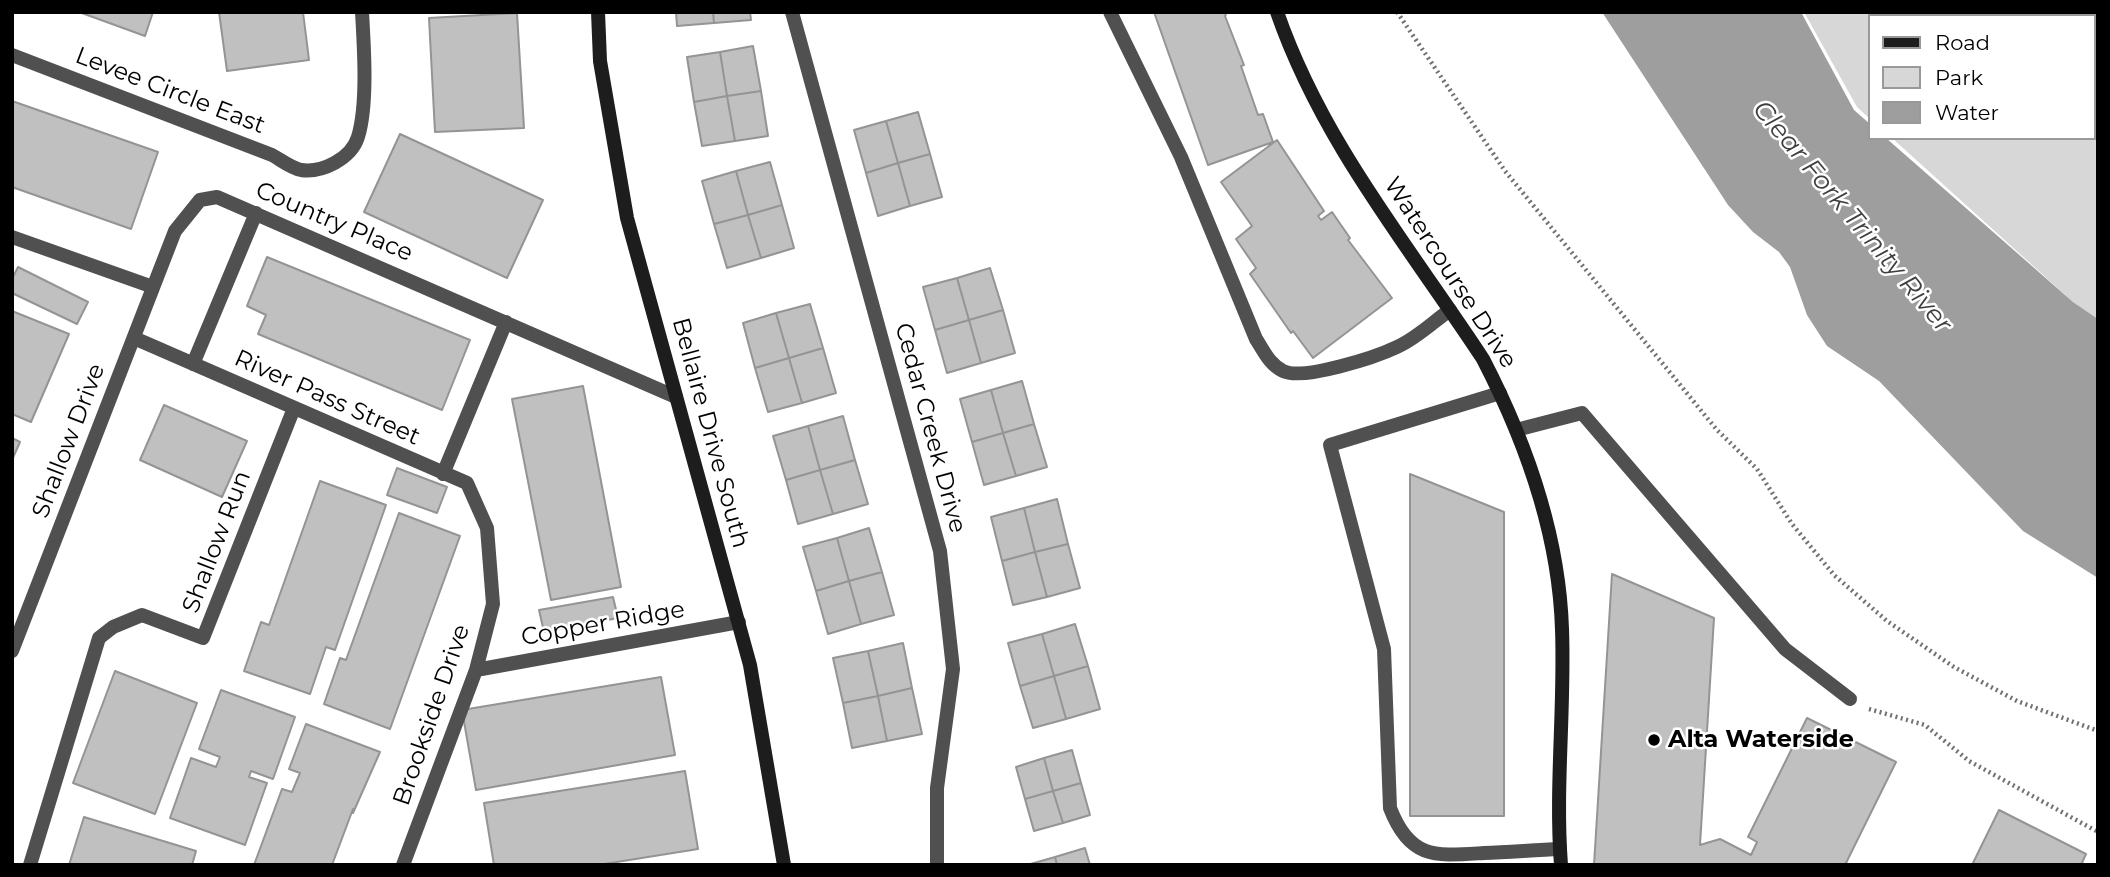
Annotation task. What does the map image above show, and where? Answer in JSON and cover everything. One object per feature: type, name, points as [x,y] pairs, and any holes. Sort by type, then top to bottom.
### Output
[{"type":"street","name":"Bellaire Drive South","points":[[598,12],[600,61],[627,218],[750,665],[784,865]]},
{"type":"street","name":"Watercourse Drive","points":[[1277,12],[1303,81],[1329,132],[1450,310],[1500,393],[1535,480],[1546,524],[1562,628],[1561,865]]},
{"type":"lane","name":"Levee Circle East","points":[[12,55],[272,155],[298,170],[310,170],[337,163],[357,139],[365,63],[362,12]]},
{"type":"lane","name":"Cedar Creek Drive","points":[[792,12],[940,551],[953,669],[937,788],[937,865]]},
{"type":"lane","points":[[1110,12],[1181,157],[1256,339],[1270,363],[1286,373],[1309,373],[1383,352],[1410,340],[1450,310]]},
{"type":"lane","name":"Country Place","points":[[153,287],[175,231],[200,200],[217,197],[676,397]]},
{"type":"lane","name":"River Pass Street","points":[[193,364],[256,214]]},
{"type":"lane","points":[[12,237],[153,287]]},
{"type":"lane","name":"Shallow Drive","points":[[12,651],[153,287]]},
{"type":"lane","points":[[443,474],[506,322]]},
{"type":"lane","name":"River Pass Street","points":[[134,338],[443,474]]},
{"type":"lane","points":[[1500,393],[1330,445],[1384,649],[1390,808],[1397,828],[1410,844],[1440,860],[1560,849]]},
{"type":"lane","name":"Shallow Run","points":[[30,865],[99,638],[113,627],[142,615],[204,638],[294,408]]},
{"type":"lane","points":[[1516,430],[1582,413],[1785,649],[1850,699]]},
{"type":"lane","name":"Brookside Drive","points":[[407,863],[476,670],[493,604],[487,528],[467,483],[443,474]]},
{"type":"lane","name":"Copper Ridge","points":[[476,670],[738,622]]},
{"type":"path","points":[[1397,12],[1505,172],[1717,430],[1757,469],[1793,524],[1834,575],[1887,621],[1954,667],[2017,701],[2098,731]]},
{"type":"path","points":[[1850,699],[1870,710],[1926,725],[1969,761],[2098,832]]},
{"type":"green space","points":[[1804,12],[2098,12],[2098,319],[2073,302],[1894,140],[2096,140],[2096,14],[1868,14],[1868,117],[1857,107]]},
{"type":"water","name":"Clear Fork Trinity River","points":[[1602,12],[1801,12],[1854,110],[1868,122],[1868,140],[1888,140],[2073,302],[2098,319],[2098,578],[2023,531],[1879,381],[1827,346],[1807,315],[1790,267],[1779,252],[1753,232],[1728,205]]},
{"type":"building","points":[[79,12],[153,12],[145,36]]},
{"type":"building","points":[[219,12],[303,12],[309,60],[227,71]]},
{"type":"building","points":[[676,12],[713,12],[714,23],[677,26]]},
{"type":"building","points":[[713,12],[750,12],[751,20],[714,23]]},
{"type":"building","points":[[1154,12],[1227,12],[1225,16],[1244,65],[1241,66],[1258,115],[1263,114],[1273,142],[1208,165]]},
{"type":"building","points":[[517,13],[524,128],[435,132],[429,18]]},
{"type":"building","points":[[753,46],[761,91],[727,96],[720,52]]},
{"type":"building","points":[[720,52],[727,96],[694,102],[687,57]]},
{"type":"building","points":[[761,91],[768,136],[735,141],[727,96]]},
{"type":"building","points":[[727,96],[735,141],[702,146],[694,102]]},
{"type":"building","points":[[12,101],[158,152],[131,229],[12,187]]},
{"type":"building","points":[[918,112],[930,154],[898,163],[886,121]]},
{"type":"building","points":[[886,121],[898,163],[866,173],[854,130]]},
{"type":"building","points":[[400,134],[543,200],[507,278],[364,212]]},
{"type":"building","points":[[1277,140],[1324,211],[1318,216],[1321,220],[1332,212],[1350,238],[1348,240],[1392,298],[1313,358],[1293,331],[1291,333],[1250,274],[1256,268],[1236,239],[1252,226],[1221,182]]},
{"type":"building","points":[[930,154],[942,197],[910,206],[898,163]]},
{"type":"building","points":[[770,162],[782,205],[748,215],[736,171]]},
{"type":"building","points":[[898,163],[910,206],[878,216],[866,173]]},
{"type":"building","points":[[736,171],[748,215],[714,224],[702,181]]},
{"type":"building","points":[[782,205],[794,248],[761,258],[748,215]]},
{"type":"building","points":[[748,215],[761,258],[727,268],[714,224]]},
{"type":"building","points":[[267,257],[470,340],[442,410],[258,334],[266,315],[247,306]]},
{"type":"building","points":[[18,267],[88,302],[77,324],[12,293],[12,279]]},
{"type":"building","points":[[990,268],[1003,310],[969,320],[957,278]]},
{"type":"building","points":[[957,278],[969,320],[935,330],[923,287]]},
{"type":"building","points":[[810,304],[823,348],[789,358],[776,313]]},
{"type":"building","points":[[1003,310],[1015,353],[981,363],[969,320]]},
{"type":"building","points":[[12,311],[69,334],[31,422],[12,414]]},
{"type":"building","points":[[776,313],[789,358],[755,368],[743,323]]},
{"type":"building","points":[[969,320],[981,363],[947,373],[935,330]]},
{"type":"building","points":[[823,348],[836,393],[802,403],[789,358]]},
{"type":"building","points":[[789,358],[802,403],[768,412],[755,368]]},
{"type":"building","points":[[1022,381],[1034,424],[1003,433],[991,390]]},
{"type":"building","points":[[583,386],[621,587],[551,600],[512,399]]},
{"type":"building","points":[[991,390],[1003,433],[972,442],[960,399]]},
{"type":"building","points":[[164,405],[247,441],[222,497],[140,460]]},
{"type":"building","points":[[843,416],[855,460],[820,470],[808,426]]},
{"type":"building","points":[[1034,424],[1047,467],[1016,476],[1003,433]]},
{"type":"building","points":[[808,426],[820,470],[786,480],[773,436]]},
{"type":"building","points":[[1003,433],[1016,476],[984,485],[972,442]]},
{"type":"building","points":[[12,438],[20,442],[12,460]]},
{"type":"building","points":[[855,460],[868,504],[833,514],[820,470]]},
{"type":"building","points":[[397,468],[447,487],[437,513],[387,495]]},
{"type":"building","points":[[820,470],[833,514],[798,524],[786,480]]},
{"type":"building","points":[[1410,474],[1504,512],[1504,816],[1410,816]]},
{"type":"building","points":[[320,481],[386,505],[335,650],[326,647],[310,694],[244,671],[261,622],[269,625]]},
{"type":"building","points":[[1057,499],[1068,544],[1035,552],[1024,508]]},
{"type":"building","points":[[1024,508],[1035,552],[1002,561],[991,517]]},
{"type":"building","points":[[399,513],[460,536],[390,729],[324,704],[340,658],[346,660]]},
{"type":"building","points":[[869,528],[882,572],[849,581],[837,538]]},
{"type":"building","points":[[837,538],[849,581],[816,591],[803,547]]},
{"type":"building","points":[[1068,544],[1080,588],[1047,597],[1035,552]]},
{"type":"building","points":[[1035,552],[1047,597],[1013,605],[1002,561]]},
{"type":"building","points":[[882,572],[894,615],[861,624],[849,581]]},
{"type":"building","name":"Alta Waterside","points":[[1612,574],[1714,618],[1700,845],[1720,839],[1751,855],[1757,842],[1748,837],[1807,718],[1896,762],[1845,865],[1594,865]]},
{"type":"building","points":[[849,581],[861,624],[828,634],[816,591]]},
{"type":"building","points":[[613,597],[618,618],[544,632],[539,610]]},
{"type":"building","points":[[1075,624],[1088,666],[1054,676],[1042,634]]},
{"type":"building","points":[[1042,634],[1054,676],[1020,686],[1008,643]]},
{"type":"building","points":[[903,643],[912,688],[878,696],[868,651]]},
{"type":"building","points":[[868,651],[878,696],[843,703],[833,658]]},
{"type":"building","points":[[1088,666],[1100,709],[1066,719],[1054,676]]},
{"type":"building","points":[[115,671],[197,703],[155,814],[73,783]]},
{"type":"building","points":[[1054,676],[1066,719],[1033,728],[1020,686]]},
{"type":"building","points":[[661,677],[675,755],[476,790],[462,710]]},
{"type":"building","points":[[912,688],[922,734],[887,741],[878,696]]},
{"type":"building","points":[[221,690],[295,717],[273,779],[251,771],[249,777],[267,783],[245,845],[170,818],[191,758],[216,767],[220,757],[199,749]]},
{"type":"building","points":[[878,696],[887,741],[852,748],[843,703]]},
{"type":"building","points":[[306,724],[380,752],[353,813],[353,809],[332,865],[254,865],[282,789],[292,792],[300,773],[289,769]]},
{"type":"building","points":[[1072,750],[1081,783],[1053,791],[1044,758]]},
{"type":"building","points":[[1044,758],[1053,791],[1025,799],[1016,767]]},
{"type":"building","points":[[685,771],[698,849],[598,865],[494,865],[484,803]]},
{"type":"building","points":[[1081,783],[1090,815],[1063,823],[1053,791]]},
{"type":"building","points":[[1053,791],[1063,823],[1034,831],[1025,799]]},
{"type":"building","points":[[1999,810],[2086,854],[2081,865],[1972,865]]},
{"type":"building","points":[[84,817],[196,851],[192,865],[69,865]]},
{"type":"building","points":[[1085,848],[1090,865],[1057,865],[1055,857]]},
{"type":"building","points":[[1055,857],[1057,865],[1027,865]]},
{"type":"place","name":"Alta Waterside","points":[[1654,740]]}]
